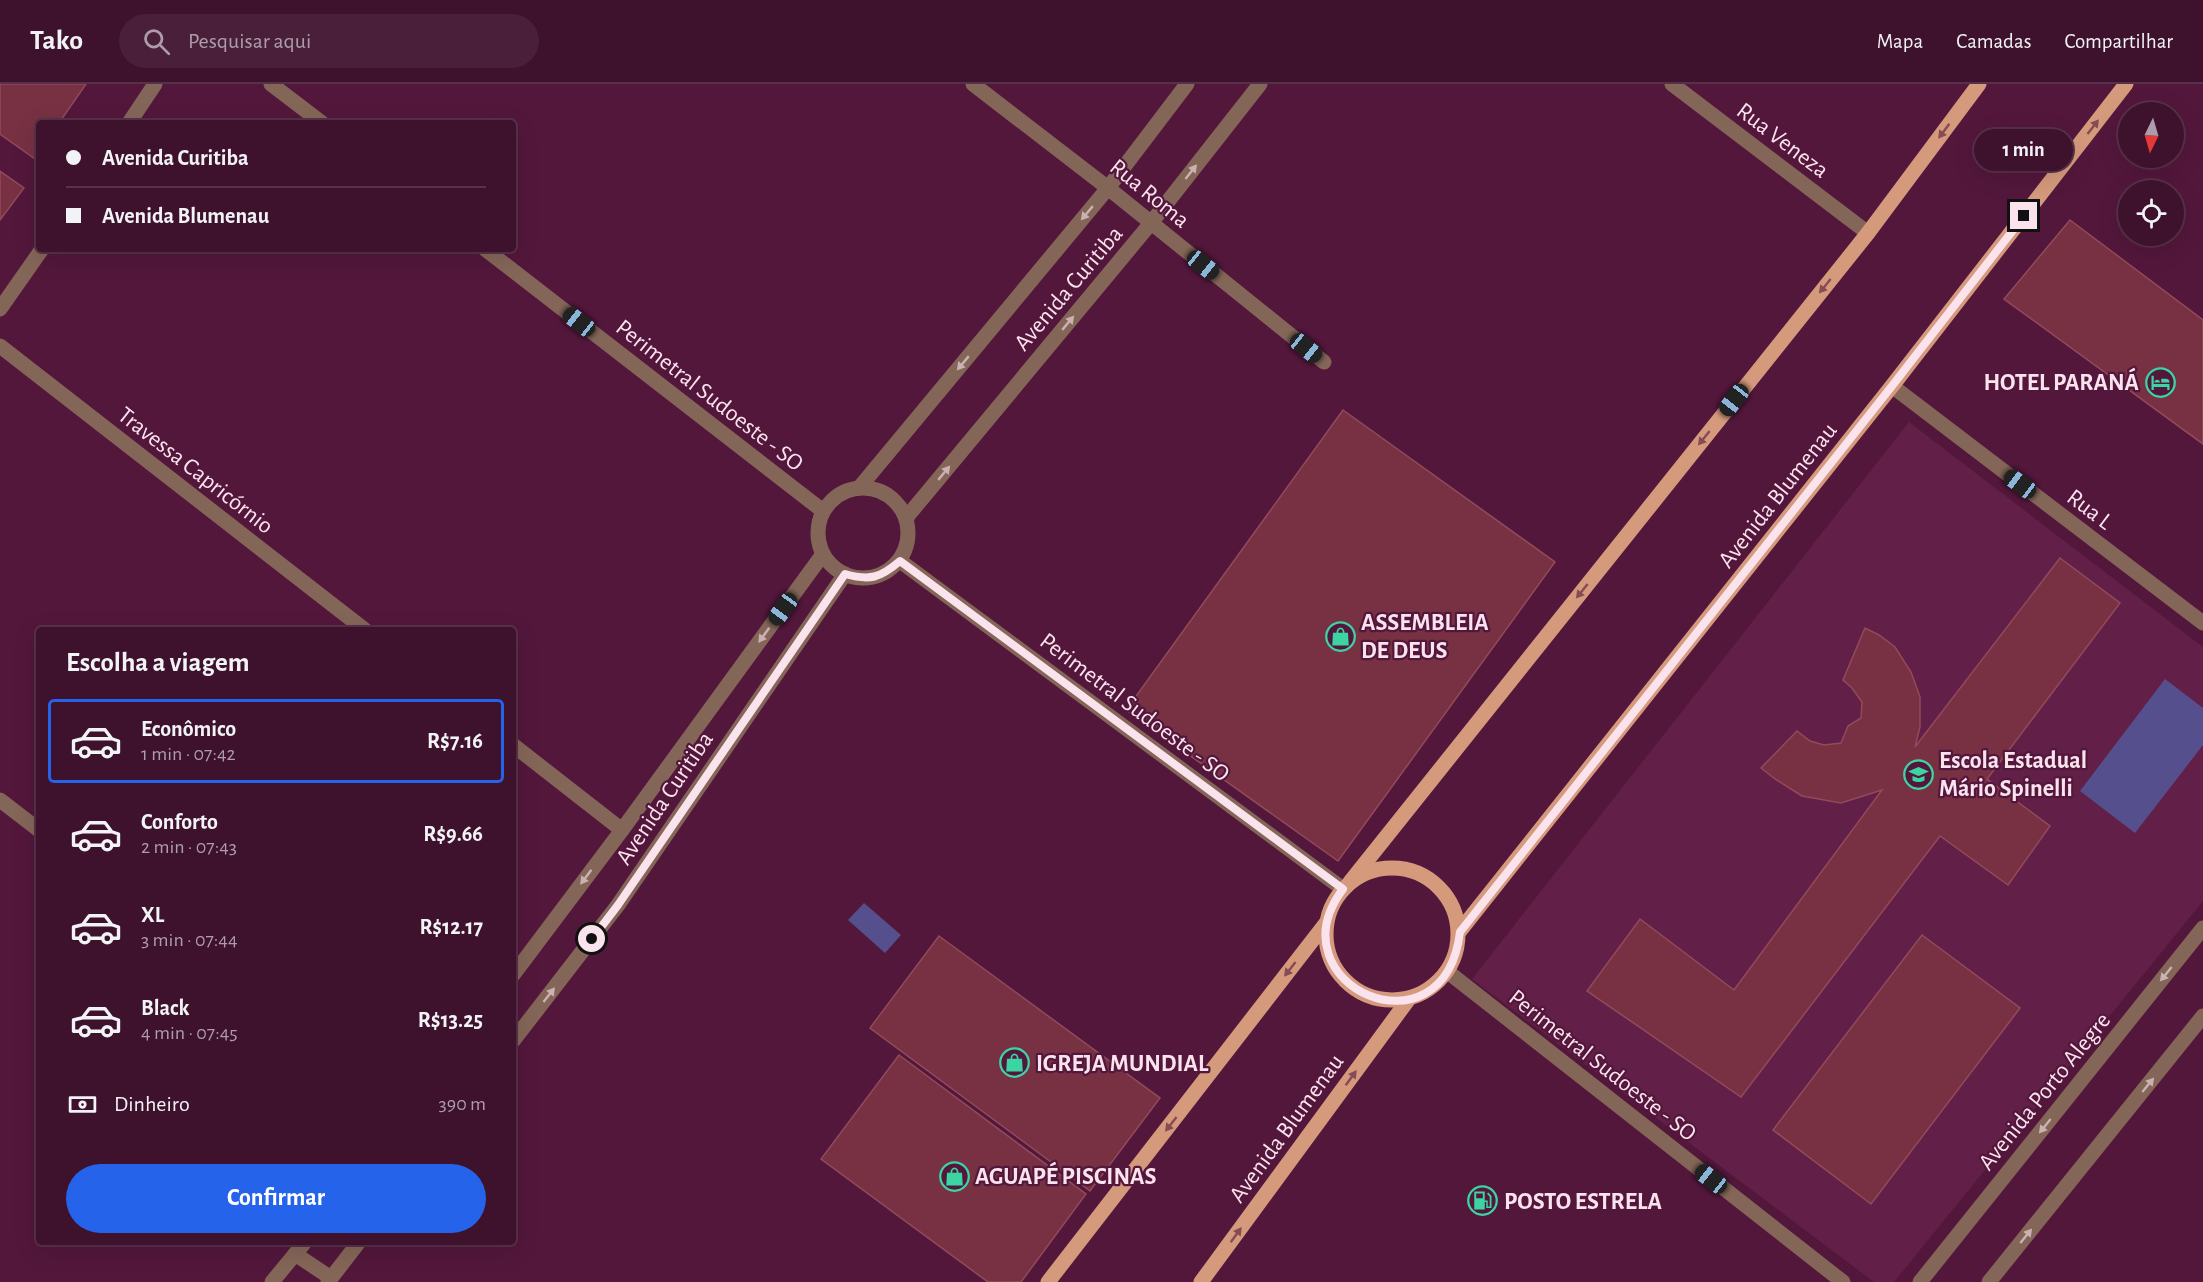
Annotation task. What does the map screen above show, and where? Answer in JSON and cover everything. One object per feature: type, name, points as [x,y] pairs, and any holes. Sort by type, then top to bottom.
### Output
[{"type":"main road","points":[[1048,1282],[1326,923],[1335,900],[1868,233],[1979,84]]},
{"type":"main road","name":"Avenida Blumenau","points":[[1460,932],[1892,386],[2126,84]]},
{"type":"main road","points":[[1326,923],[1329,956],[1336,971],[1360,993],[1375,999],[1408,1000],[1431,989],[1448,972],[1457,952],[1460,932],[1456,914],[1448,897],[1435,884],[1420,874],[1402,869],[1384,868],[1366,873],[1346,886]]},
{"type":"main road","name":"Avenida Blumenau","points":[[1201,1282],[1408,1000]]},
{"type":"street","points":[[131,120],[155,84]]},
{"type":"street","points":[[271,84],[318,120]]},
{"type":"street","name":"Rua Roma","points":[[973,84],[1108,188],[1324,362]]},
{"type":"street","name":"Avenida Curitiba","points":[[859,488],[1108,188],[1187,84]]},
{"type":"street","name":"Avenida Curitiba","points":[[906,519],[1151,223],[1260,84]]},
{"type":"street","name":"Rua Veneza","points":[[1672,84],[1868,233]]},
{"type":"street","points":[[0,309],[40,252]]},
{"type":"street","name":"Perimetral Sudoeste - SO","points":[[488,252],[823,511]]},
{"type":"street","name":"Travessa Capricórnio","points":[[0,346],[361,627]]},
{"type":"street","name":"Rua L","points":[[1892,386],[2203,623]]},
{"type":"street","points":[[859,488],[874,489],[888,495],[899,505],[906,519],[909,533],[900,561],[888,571],[874,577],[860,578],[845,574],[832,566],[823,554],[818,540],[818,526],[823,511],[832,500],[845,491],[859,488]]},
{"type":"street","name":"Avenida Curitiba","points":[[516,971],[823,554]]},
{"type":"street","name":"Perimetral Sudoeste - SO","points":[[900,561],[1346,886]]},
{"type":"street","name":"Avenida Curitiba","points":[[516,1037],[618,905],[845,574]]},
{"type":"street","points":[[516,747],[622,830]]},
{"type":"street","points":[[0,800],[36,828]]},
{"type":"street","name":"Avenida Porto Alegre","points":[[1920,1282],[2203,928]]},
{"type":"street","name":"Perimetral Sudoeste - SO","points":[[1448,972],[1843,1282]]},
{"type":"street","points":[[1989,1282],[2203,1016]]},
{"type":"street","points":[[272,1282],[300,1248],[330,1280],[357,1245]]},
{"type":"shaded area","name":"Escola Estadual Mário Spinelli","points":[[1909,422],[2203,647],[2203,901],[1894,1282],[1874,1282],[1472,979]]},
{"type":"shaded area","points":[[2165,679],[2203,708],[2203,745],[2135,833],[2080,791]]},
{"type":"shaded area","points":[[864,903],[901,935],[885,953],[848,920]]},
{"type":"building","points":[[0,84],[86,84],[61,120],[36,120],[35,159],[0,134]]},
{"type":"building","points":[[0,171],[24,188],[0,220]]},
{"type":"building","name":"HOTEL PARANÁ","points":[[2070,220],[2203,320],[2203,444],[2004,299]]},
{"type":"building","name":"ASSEMBLEIA DE DEUS","points":[[1343,410],[1555,562],[1338,861],[1126,710]]},
{"type":"building","name":"Escola Estadual Mário Spinelli","points":[[2060,558],[2120,603],[1987,779],[2050,826],[2008,885],[1940,836],[1741,1097],[1587,991],[1640,919],[1734,990],[1882,790],[1841,803],[1802,796],[1761,768],[1797,731],[1810,741],[1824,745],[1841,743],[1848,726],[1861,718],[1862,702],[1843,680],[1865,628],[1895,647],[1911,672],[1920,697],[1920,727],[1915,747]]},
{"type":"building","points":[[1922,935],[2020,1008],[1871,1204],[1773,1130]]},
{"type":"building","name":"IGREJA MUNDIAL","points":[[939,936],[1160,1098],[1090,1191],[870,1028]]},
{"type":"building","name":"AGUAPÉ PISCINAS","points":[[899,1055],[1086,1194],[1021,1282],[988,1282],[821,1159]]},
{"type":"place","name":"HOTEL PARANÁ","points":[[2160,382]]},
{"type":"place","name":"ASSEMBLEIA DE DEUS","points":[[1340,636]]},
{"type":"place","name":"Escola Estadual Mário Spinelli","points":[[1918,774]]},
{"type":"place","name":"IGREJA MUNDIAL","points":[[1015,1063]]},
{"type":"place","name":"AGUAPÉ PISCINAS","points":[[954,1176]]},
{"type":"place","name":"POSTO ESTRELA","points":[[1483,1201]]},
{"type":"route","points":[[592,939],[618,905],[845,574],[860,578],[874,577],[888,571],[900,561],[1343,889],[1329,911],[1326,940],[1329,956],[1336,971],[1360,993],[1375,999],[1392,1001],[1408,1000],[1424,993],[1448,972],[1457,952],[1460,932],[2024,216]]}]
